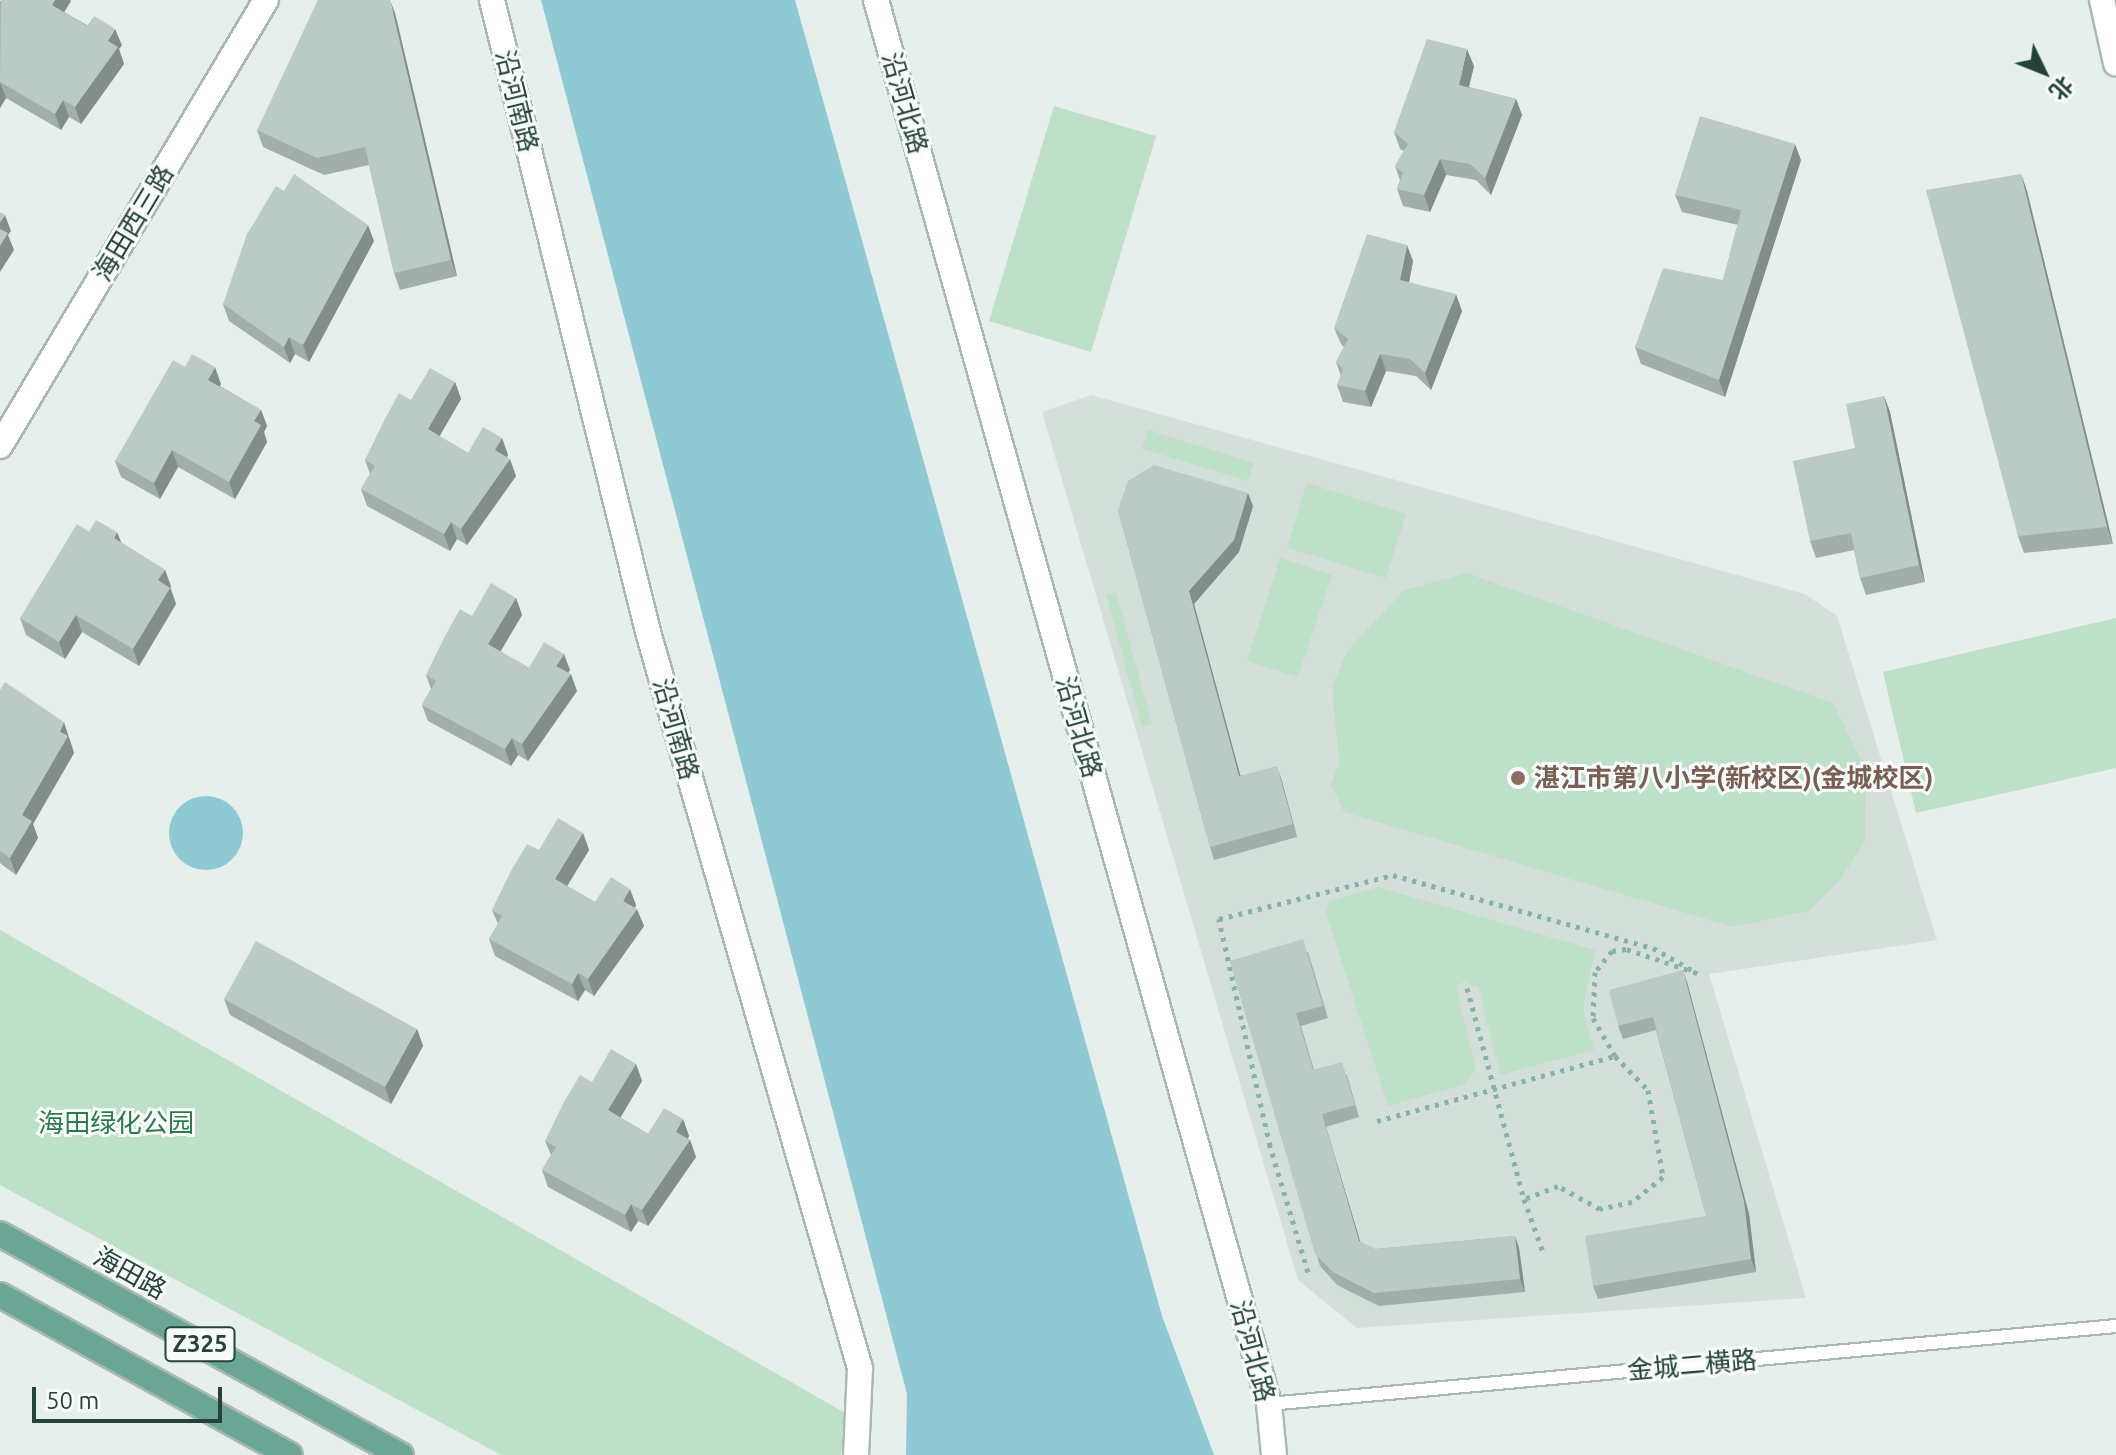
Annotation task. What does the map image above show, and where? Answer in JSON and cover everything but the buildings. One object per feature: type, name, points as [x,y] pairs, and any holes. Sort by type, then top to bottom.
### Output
[{"type":"main road","name":"海田路","points":[[0,1234],[401,1455]]},
{"type":"main road","name":"Z325","points":[[0,1295],[290,1455]]},
{"type":"street","name":"海田西三路","points":[[0,446],[266,0]]},
{"type":"street","name":"沿河南路","points":[[492,0],[648,632],[860,1368],[856,1455]]},
{"type":"street","name":"沿河北路","points":[[876,0],[1269,1404],[1274,1455]]},
{"type":"street","points":[[2102,0],[2116,63]]},
{"type":"lane","name":"金城二横路","points":[[1269,1404],[2116,1326]]},
{"type":"path","points":[[1308,1272],[1270,1146],[1219,919],[1393,875],[1653,948],[1697,973],[1626,949],[1612,951],[1595,972],[1593,1018],[1615,1056],[1648,1090],[1663,1177],[1632,1202],[1600,1209],[1558,1186],[1524,1199]]},
{"type":"path","points":[[1467,988],[1524,1199],[1544,1255]]},
{"type":"path","points":[[1377,1121],[1615,1056]]},
{"type":"shaded area","name":"湛江市第八小学(新校区)(金城校区)","points":[[1091,395],[1805,594],[1837,616],[1937,940],[1709,974],[1806,1298],[1357,1328],[1298,1280],[1042,412]]},
{"type":"green space","points":[[1054,106],[1156,136],[1091,352],[989,321]]},
{"type":"green space","points":[[1148,430],[1254,463],[1248,481],[1142,449]]},
{"type":"green space","points":[[1307,483],[1406,514],[1386,578],[1287,548]]},
{"type":"green space","points":[[1280,558],[1332,575],[1298,677],[1247,661]]},
{"type":"green space","points":[[1467,573],[1833,703],[1866,770],[1865,841],[1839,882],[1808,911],[1733,927],[1344,812],[1331,785],[1339,763],[1332,687],[1347,651],[1404,590]]},
{"type":"green space","points":[[1116,592],[1152,724],[1142,727],[1106,595]]},
{"type":"green space","points":[[2116,618],[2116,768],[1916,813],[1883,672]]},
{"type":"green space","points":[[1378,887],[1595,950],[1583,1009],[1594,1050],[1500,1075],[1478,987],[1464,982],[1456,986],[1476,1070],[1463,1085],[1388,1106],[1326,913],[1329,901]]},
{"type":"green space","name":"海田绿化公园","points":[[0,930],[847,1414],[841,1455],[501,1455],[0,1185]]},
{"type":"water","points":[[541,0],[795,0],[1162,1316],[1214,1455],[906,1455],[907,1394]]},
{"type":"water","points":[[206,796],[227,802],[237,812],[243,833],[237,854],[227,864],[206,870],[185,864],[175,854],[169,833],[175,812],[185,802]]},
{"type":"place","name":"湛江市第八小学(新校区)(金城校区)","points":[[1518,778]]}]
